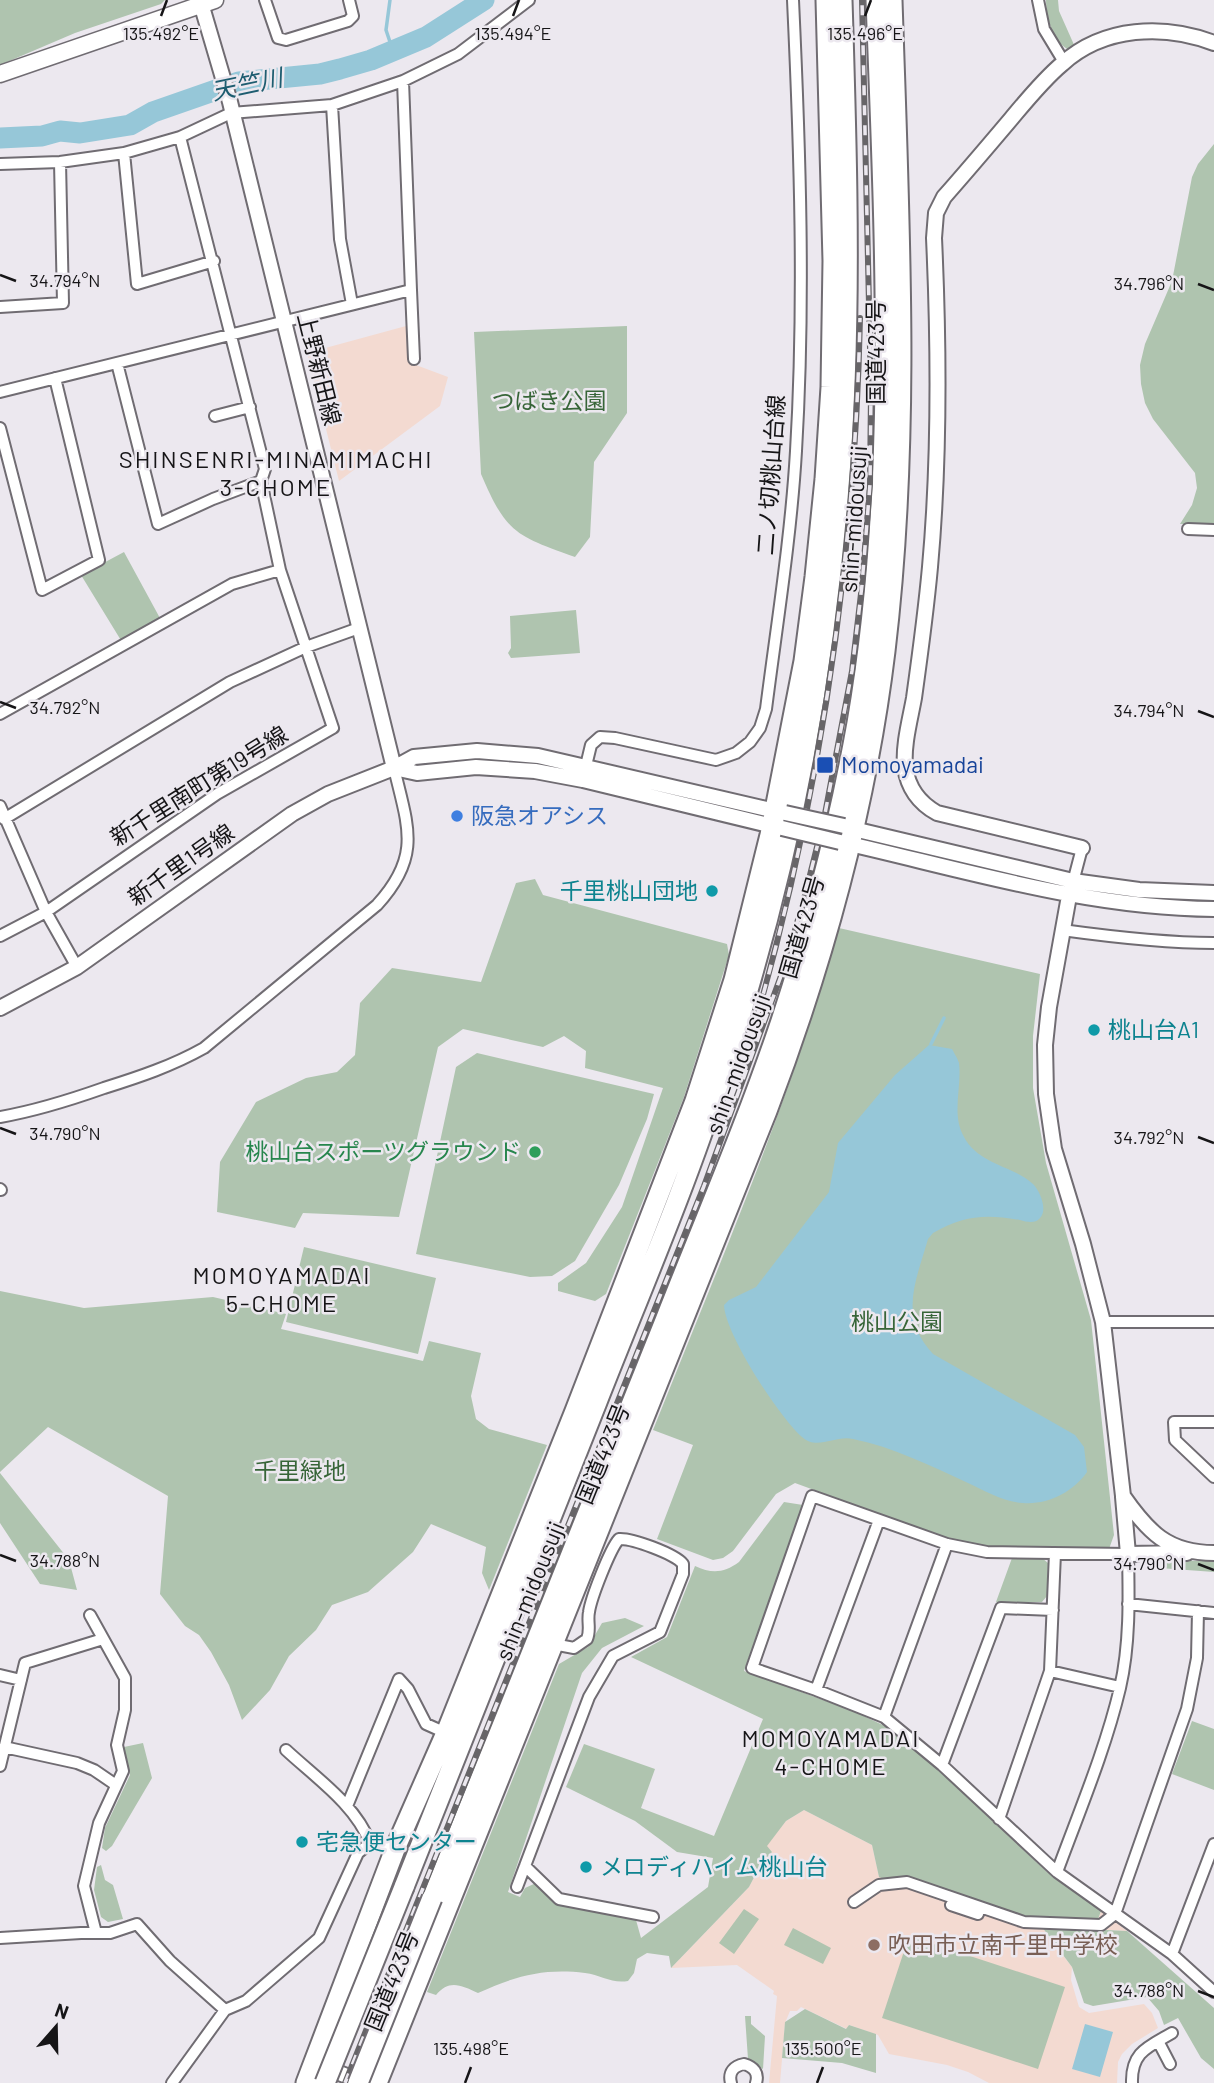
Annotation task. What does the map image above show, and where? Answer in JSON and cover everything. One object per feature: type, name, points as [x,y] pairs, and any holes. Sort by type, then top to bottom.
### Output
[{"type":"highway","name":"国道423号","points":[[313,2078],[396,1849],[446,1733],[575,1411],[706,1071],[779,820],[815,577],[831,387],[833,261],[826,0]]},
{"type":"highway","name":"shin-midousuji","points":[[313,2078],[404,1887],[663,1237],[719,1083],[749,989],[782,861],[808,733],[831,579],[845,388],[847,160],[842,0]]},
{"type":"highway","name":"shin-midousuji","points":[[358,2083],[571,1556],[771,1048],[808,936],[845,787],[870,631],[883,485],[886,379],[876,0]]},
{"type":"highway","name":"国道423号","points":[[377,2083],[789,1051],[821,951],[874,722],[887,634],[902,394],[892,0]]},
{"type":"highway","points":[[882,156],[900,258]]},
{"type":"highway","points":[[833,261],[847,160]]},
{"type":"highway","points":[[540,1544],[575,1411]]},
{"type":"highway","points":[[571,1556],[638,1434]]},
{"type":"main road","points":[[0,74],[206,1]]},
{"type":"street","points":[[265,0],[278,38],[286,40],[348,21],[353,16],[349,0]]},
{"type":"street","points":[[0,164],[60,162],[124,153],[180,137],[230,108],[332,105],[403,81],[458,54],[529,0]]},
{"type":"street","name":"二ノ切桃山台線","points":[[584,773],[591,745],[600,737],[716,760],[736,753],[750,742],[760,728],[766,709],[788,542],[797,425],[800,332],[793,0]]},
{"type":"street","points":[[1038,0],[1044,29],[1064,62]]},
{"type":"street","name":"上野新田線","points":[[206,1],[219,66],[285,321],[394,768]]},
{"type":"street","points":[[1058,1872],[1110,1724],[1120,1687],[1128,1604],[1128,1554],[1123,1496],[1103,1321],[1054,1149],[1046,1094],[1045,1045],[1062,930],[1082,848],[937,813],[912,790],[905,764],[922,644],[934,517],[938,400],[934,237],[936,213],[944,197],[1064,62],[1101,41],[1143,31],[1179,32],[1214,43]]},
{"type":"street","points":[[403,81],[414,359]]},
{"type":"street","points":[[332,105],[340,239],[352,304]]},
{"type":"street","name":"新千里南町第19号線","points":[[0,936],[46,912],[217,794],[333,728],[280,570],[261,481],[265,469],[214,261],[180,137]]},
{"type":"street","points":[[124,153],[137,284],[214,261]]},
{"type":"street","points":[[0,307],[63,303],[60,162]]},
{"type":"street","points":[[0,392],[411,290]]},
{"type":"street","points":[[117,363],[158,524],[212,499],[261,481]]},
{"type":"street","points":[[0,428],[42,590],[99,560],[55,378]]},
{"type":"street","points":[[215,416],[250,408]]},
{"type":"street","points":[[1188,529],[1214,530]]},
{"type":"street","points":[[0,713],[232,584],[280,570]]},
{"type":"street","points":[[4,819],[230,682],[306,647],[359,628]]},
{"type":"street","points":[[0,1116],[68,1100],[120,1083],[172,1065],[204,1048],[377,905],[398,880],[408,850],[407,825],[394,768]]},
{"type":"street","name":"新千里1号線","points":[[0,1008],[77,967],[292,814],[328,794],[394,768],[417,773],[488,768],[584,773],[846,835]]},
{"type":"street","points":[[0,806],[46,912],[77,967]]},
{"type":"street","points":[[846,835],[1073,881],[1139,890],[1214,893]]},
{"type":"street","points":[[846,835],[1069,896],[1138,906],[1214,909]]},
{"type":"street","points":[[1062,930],[1175,943],[1214,943]]},
{"type":"street","points":[[1103,1321],[1214,1322]]},
{"type":"street","points":[[1214,1422],[1174,1422],[1175,1440],[1214,1477]]},
{"type":"street","points":[[1214,1553],[987,1552],[947,1544],[812,1496],[752,1668],[816,1689],[884,1717],[942,1765],[1058,1872],[1172,1954],[1214,1992]]},
{"type":"street","points":[[1123,1496],[1140,1520],[1164,1541],[1192,1553]]},
{"type":"street","points":[[816,1689],[879,1520]]},
{"type":"street","points":[[517,1887],[589,1696],[613,1656],[660,1632],[683,1574],[683,1564],[663,1552],[629,1539],[619,1539],[614,1545],[591,1603],[587,1639],[574,1648],[553,1643]]},
{"type":"street","points":[[884,1717],[947,1544]]},
{"type":"street","points":[[999,1819],[1050,1671],[1055,1553]]},
{"type":"street","points":[[1128,1604],[1214,1613]]},
{"type":"street","points":[[942,1765],[1001,1608],[1053,1610]]},
{"type":"street","points":[[950,1905],[993,1919],[1024,1922],[1101,1925],[1115,1914],[1187,1709],[1197,1658],[1198,1611]]},
{"type":"street","points":[[90,1615],[125,1678],[125,1710],[117,1745],[123,1771],[99,1823],[84,1886],[96,1933]]},
{"type":"street","points":[[0,1766],[24,1663],[103,1639]]},
{"type":"street","points":[[1050,1671],[1120,1687]]},
{"type":"street","points":[[0,1675],[21,1679]]},
{"type":"street","points":[[346,1807],[399,1679],[408,1689],[426,1724],[446,1733]]},
{"type":"street","points":[[5,1747],[77,1763],[94,1770],[116,1785]]},
{"type":"street","points":[[286,1750],[346,1807],[364,1827],[370,1843]]},
{"type":"street","points":[[172,2083],[225,2010],[246,2001],[319,1938],[358,1853],[370,1843],[379,1842],[396,1849]]},
{"type":"street","points":[[1172,1954],[1214,1844]]},
{"type":"street","points":[[525,1866],[559,1899],[653,1917]]},
{"type":"street","points":[[854,1902],[879,1885],[907,1882],[1024,1922]]},
{"type":"street","points":[[0,1938],[110,1934],[137,1924],[170,1961],[225,2010]]},
{"type":"street","points":[[1132,2083],[1132,2068],[1142,2050],[1172,2034]]},
{"type":"street","points":[[1158,2041],[1170,2064]]},
{"type":"street","points":[[731,2083],[732,2070],[744,2064],[754,2069],[757,2074],[756,2083]]},
{"type":"street","points":[[313,2078],[365,2083]]},
{"type":"shaded area","points":[[406,326],[408,362],[448,377],[440,406],[339,481],[307,353]]},
{"type":"shaded area","name":"吹田市立南千里中学校","points":[[804,1810],[872,1845],[879,1877],[899,1876],[1023,1918],[1097,1922],[1101,1911],[1127,1931],[1043,1927],[1072,1967],[1071,1980],[1079,2007],[1089,2013],[1144,2004],[1152,2013],[1158,2028],[1132,2044],[1122,2054],[1118,2062],[1117,2083],[989,2083],[947,2065],[889,2054],[878,2035],[849,2025],[847,2029],[801,2007],[797,2011],[790,2011],[785,2023],[780,2083],[769,2083],[777,1996],[773,1994],[774,1991],[737,1965],[671,1968],[749,1887],[760,1866],[772,1852],[766,1846],[786,1821]]},
{"type":"green space","points":[[0,0],[165,0],[161,4],[75,33],[0,65]]},
{"type":"green space","points":[[1046,0],[1058,0],[1059,11],[1075,47],[1070,50],[1055,36],[1047,14]]},
{"type":"green space","points":[[1214,144],[1214,524],[1180,524],[1192,505],[1197,488],[1195,473],[1153,419],[1145,403],[1140,365],[1145,344],[1172,281],[1192,177],[1198,164]]},
{"type":"green space","name":"つばき公園","points":[[627,326],[627,413],[594,462],[590,537],[575,557],[515,530],[498,509],[481,474],[474,332]]},
{"type":"green space","points":[[124,552],[161,620],[122,642],[81,575]]},
{"type":"green space","points":[[576,610],[580,653],[511,658],[508,653],[511,648],[510,616]]},
{"type":"green space","points":[[535,879],[543,895],[727,944],[729,955],[684,1097],[606,1294],[595,1301],[558,1291],[558,1283],[586,1263],[622,1207],[663,1088],[585,1068],[586,1051],[564,1036],[543,1047],[463,1029],[438,1047],[399,1217],[303,1213],[295,1228],[217,1212],[220,1162],[256,1102],[306,1078],[337,1072],[355,1055],[360,1003],[392,968],[481,982],[516,883]]},
{"type":"green space","name":"桃山公園","points":[[839,928],[1040,974],[1033,1036],[1033,1088],[1046,1163],[1091,1320],[1114,1535],[1109,1549],[984,1547],[945,1538],[795,1483],[776,1494],[733,1551],[723,1558],[713,1560],[657,1539],[693,1445],[653,1430],[776,1118],[820,992]]},
{"type":"green space","name":"桃山台スポーツグラウンド","points":[[477,1053],[654,1094],[647,1119],[619,1185],[575,1261],[552,1276],[530,1277],[416,1254],[456,1067]]},
{"type":"green space","points":[[304,1247],[436,1278],[418,1354],[286,1322]]},
{"type":"green space","name":"千里緑地","points":[[0,1291],[84,1308],[213,1297],[286,1314],[281,1329],[423,1361],[429,1341],[481,1353],[471,1396],[476,1419],[489,1429],[547,1445],[489,1590],[482,1573],[486,1547],[431,1524],[413,1552],[368,1592],[332,1605],[316,1630],[289,1656],[270,1690],[242,1720],[229,1685],[211,1652],[199,1635],[185,1626],[160,1594],[168,1496],[48,1427],[0,1472]]},
{"type":"green space","points":[[0,1473],[69,1560],[77,1590],[40,1584],[0,1523]]},
{"type":"green space","points":[[784,1502],[803,1505],[744,1671],[853,1711],[887,1727],[918,1751],[1047,1872],[1101,1911],[1097,1922],[1023,1918],[899,1876],[887,1880],[879,1877],[872,1845],[804,1810],[786,1821],[767,1846],[772,1852],[760,1866],[749,1887],[671,1968],[669,1956],[647,1953],[637,1959],[634,1973],[628,1981],[585,1973],[556,1972],[517,1978],[478,1993],[456,1985],[446,1987],[436,1995],[427,1992],[559,1664],[588,1647],[602,1623],[625,1618],[644,1626],[602,1648],[582,1673],[508,1892],[520,1897],[525,1888],[536,1883],[559,1905],[636,1920],[641,1938],[708,1887],[713,1858],[677,1852],[635,1821],[566,1787],[584,1744],[655,1769],[641,1808],[714,1836],[763,1719],[631,1657],[667,1637],[695,1566],[718,1571],[739,1562]]},
{"type":"green space","points":[[1012,1558],[1042,1558],[1048,1563],[1047,1596],[1042,1602],[996,1602]]},
{"type":"green space","points":[[1147,1560],[1214,1561],[1214,1572],[1146,1567]]},
{"type":"green space","points":[[1192,1721],[1214,1729],[1214,1790],[1172,1774]]},
{"type":"green space","points":[[143,1743],[152,1778],[112,1846],[106,1851],[102,1848],[105,1828],[130,1775],[124,1747]]},
{"type":"green space","points":[[101,1865],[105,1880],[113,1885],[123,1919],[108,1922],[101,1917],[94,1890],[97,1867]]},
{"type":"green space","points":[[744,1909],[759,1919],[734,1954],[719,1943]]},
{"type":"green space","points":[[1042,1927],[1127,1931],[1214,2008],[1214,2069],[1201,2058],[1178,2018],[1164,2025],[1159,2011],[1147,1997],[1093,2006],[1084,2003],[1072,1967]]},
{"type":"green space","points":[[793,1928],[831,1948],[823,1964],[784,1945]]},
{"type":"green space","points":[[909,1936],[1065,1987],[1038,2069],[882,2018]]},
{"type":"green space","points":[[805,2009],[846,2029],[849,2025],[876,2034],[876,2073],[842,2063],[782,2058],[785,2022]]},
{"type":"green space","points":[[745,2016],[751,2016],[751,2024],[765,2036],[763,2069],[748,2059]]},
{"type":"water","points":[[929,1045],[952,1049],[958,1061],[958,1119],[970,1146],[987,1159],[1033,1184],[1040,1196],[1043,1210],[1040,1218],[1033,1222],[996,1217],[965,1219],[933,1233],[928,1239],[915,1284],[913,1312],[916,1326],[922,1340],[933,1354],[1075,1435],[1084,1447],[1087,1472],[1075,1486],[1042,1502],[1023,1503],[1002,1498],[912,1458],[868,1442],[846,1438],[820,1443],[808,1441],[792,1427],[767,1394],[733,1335],[727,1318],[724,1305],[756,1287],[829,1192],[838,1143],[895,1075]]},
{"type":"water","points":[[1085,2024],[1113,2032],[1100,2077],[1072,2069]]},
{"type":"waterway","points":[[390,0],[386,30],[393,51]]},
{"type":"waterway","name":"天竺川","points":[[0,138],[42,136],[60,131],[80,133],[130,125],[153,112],[239,82],[320,74],[340,69],[371,60],[426,37],[484,0]]},
{"type":"waterway","points":[[931,1044],[944,1018]]},
{"type":"railway","points":[[345,2083],[704,1186],[785,965],[824,819],[852,671],[870,484],[871,392],[862,0]]},
{"type":"railway","points":[[758,1013],[800,842],[831,669],[851,494],[860,318]]},
{"type":"place","name":"Momoyamadai","points":[[825,765]]},
{"type":"place","name":"阪急オアシス","points":[[457,816]]},
{"type":"place","name":"千里桃山団地","points":[[712,891]]},
{"type":"place","name":"桃山台A1","points":[[1094,1030]]},
{"type":"place","name":"桃山台スポーツグラウンド","points":[[535,1152]]},
{"type":"place","name":"宅急便センター","points":[[302,1842]]},
{"type":"place","name":"メロディハイム桃山台","points":[[586,1867]]},
{"type":"place","name":"吹田市立南千里中学校","points":[[874,1945]]},
{"type":"district","name":"SHINSENRI-MINAMIMACHI 3-CHOME","points":[[276,474]]},
{"type":"district","name":"MOMOYAMADAI 5-CHOME","points":[[282,1290]]},
{"type":"district","name":"MOMOYAMADAI 4-CHOME","points":[[831,1753]]}]
